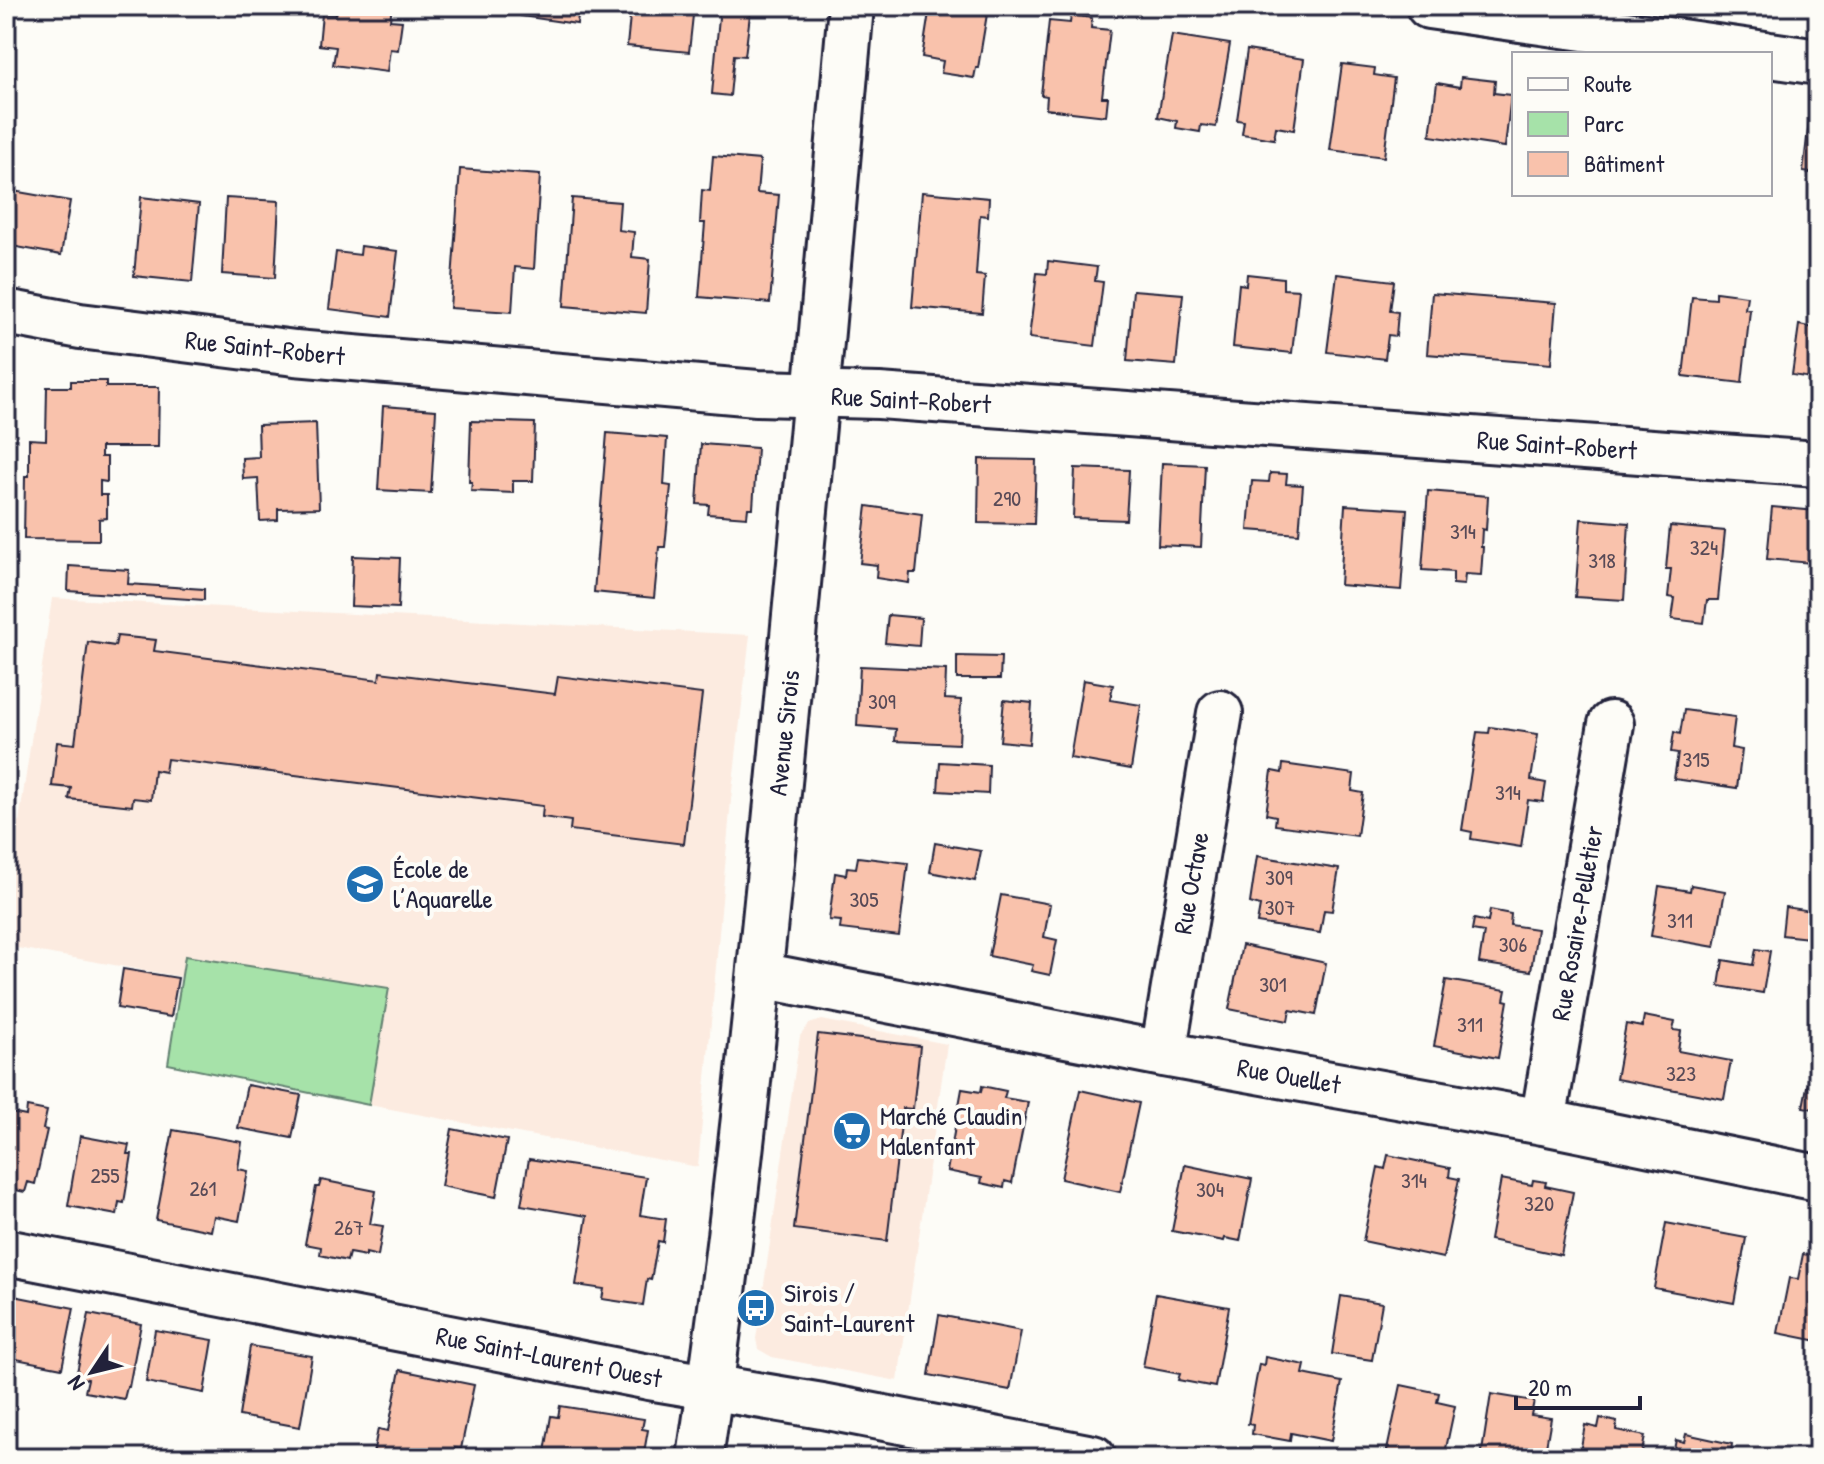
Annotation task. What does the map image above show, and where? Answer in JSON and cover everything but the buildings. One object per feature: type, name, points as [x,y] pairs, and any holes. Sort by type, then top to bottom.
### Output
[{"type":"street","name":"Avenue Sirois","points":[[700,1458],[760,975],[817,394],[851,6]]},
{"type":"street","points":[[1429,6],[1754,52]]},
{"type":"street","points":[[1772,55],[1818,62]]},
{"type":"street","name":"Rue Saint-Robert","points":[[6,312],[80,326],[295,353],[757,393],[895,397],[1818,464]]},
{"type":"street","name":"Rue Octave","points":[[1163,1054],[1220,713]]},
{"type":"street","name":"Rue Rosaire-Pelletier","points":[[1543,1122],[1611,724]]},
{"type":"street","name":"Rue Ouellet","points":[[760,975],[1163,1054],[1543,1122],[1818,1178]]},
{"type":"street","name":"Rue Saint-Laurent Ouest","points":[[6,1252],[710,1388],[822,1406],[1093,1458]]},
{"type":"shaded area","name":"École de l’Aquarelle","points":[[52,598],[750,635],[731,800],[698,1167],[168,1064],[182,977],[6,946],[6,821],[19,822]]},
{"type":"shaded area","points":[[822,1020],[947,1044],[898,1381],[772,1357],[758,1349],[756,1339],[800,1036],[809,1024]]},
{"type":"green space","points":[[185,956],[389,988],[369,1105],[168,1064]]},
{"type":"place","name":"École de l’Aquarelle","points":[[365,884]]},
{"type":"place","name":"Marché Claudin Malenfant","points":[[852,1131]]},
{"type":"place","name":"Sirois / Saint-Laurent","points":[[756,1308]]}]
